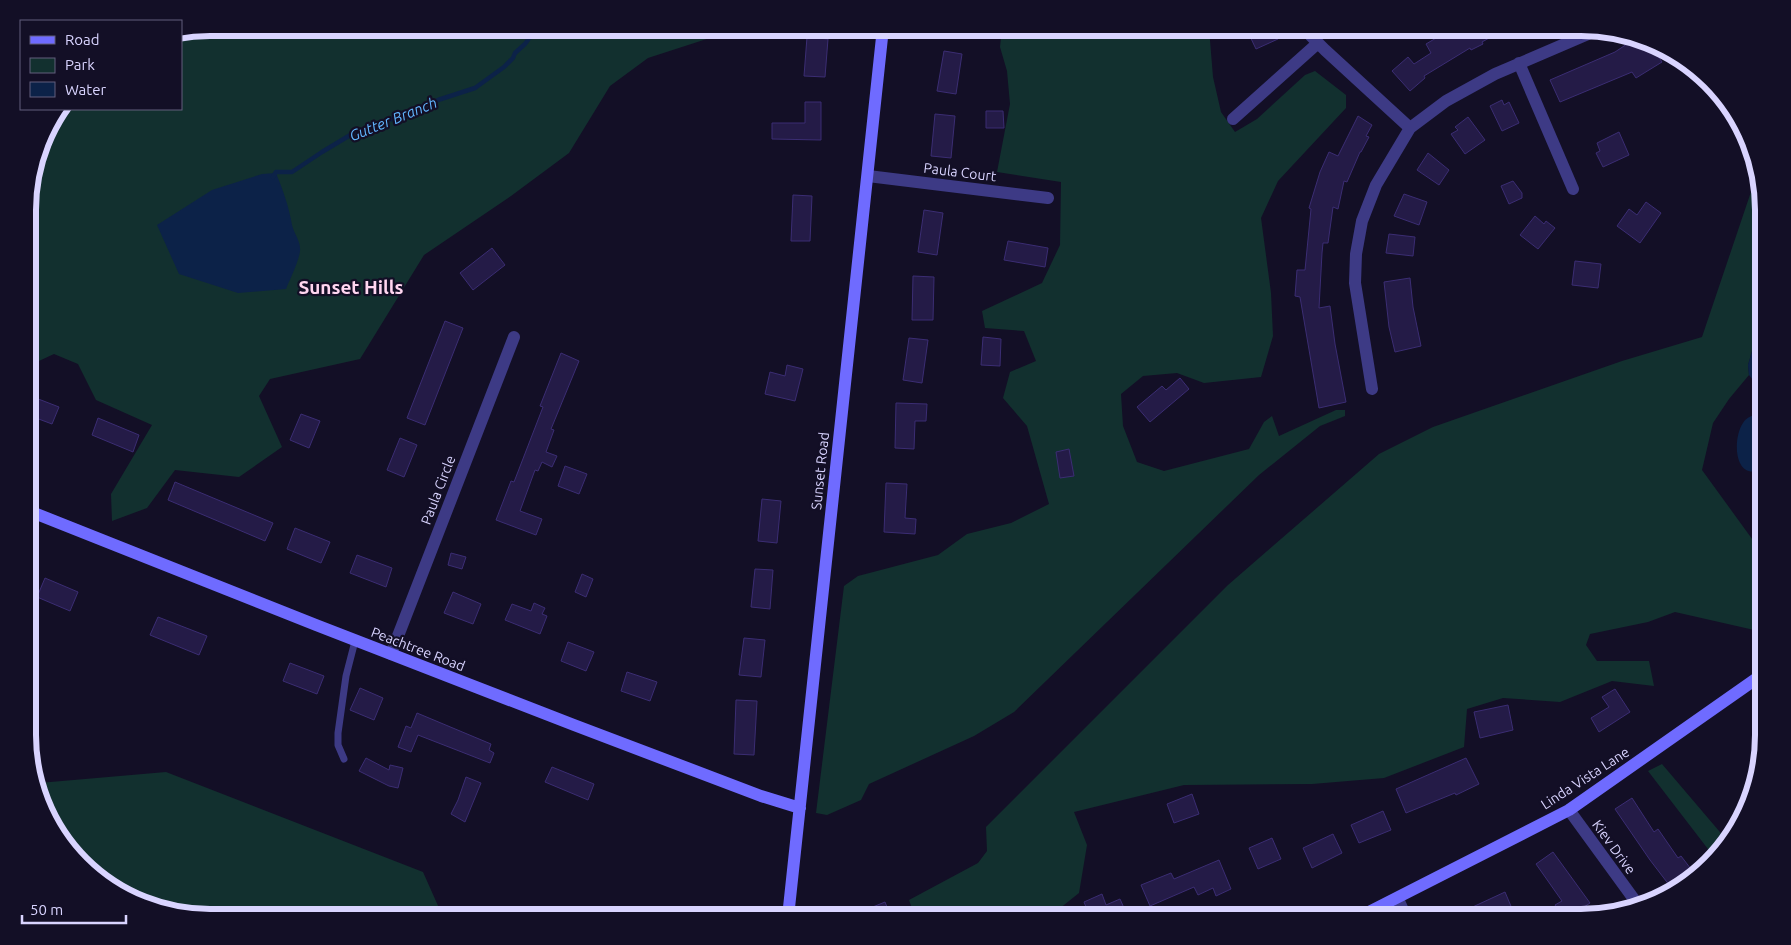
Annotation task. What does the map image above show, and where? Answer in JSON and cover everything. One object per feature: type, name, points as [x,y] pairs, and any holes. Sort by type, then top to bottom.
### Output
[{"type":"street","points":[[1312,36],[1410,128]]},
{"type":"street","points":[[1372,389],[1355,283],[1356,254],[1362,220],[1376,185],[1410,128],[1466,88],[1583,36]]},
{"type":"street","name":"Sunset Road","points":[[789,909],[882,37]]},
{"type":"street","points":[[1232,119],[1318,43]]},
{"type":"street","points":[[1519,63],[1573,189]]},
{"type":"street","name":"Paula Court","points":[[868,176],[1048,198]]},
{"type":"street","name":"Paula Circle","points":[[391,654],[514,337]]},
{"type":"street","name":"Peachtree Road","points":[[36,514],[391,654],[761,796],[800,808]]},
{"type":"street","name":"Linda Vista Lane","points":[[1377,908],[1569,810],[1755,680]]},
{"type":"street","name":"Kiev Drive","points":[[1569,810],[1634,899]]},
{"type":"street","points":[[1398,898],[1402,908]]},
{"type":"lane","points":[[344,759],[338,745],[338,733],[346,676],[356,640]]},
{"type":"green space","points":[[1001,36],[1210,36],[1213,77],[1221,112],[1235,132],[1257,119],[1305,75],[1315,71],[1346,95],[1346,108],[1278,181],[1261,218],[1271,293],[1273,336],[1261,377],[1204,383],[1177,373],[1143,376],[1121,394],[1123,426],[1137,462],[1164,471],[1249,449],[1264,422],[1272,416],[1279,436],[1336,410],[1345,410],[1345,416],[1320,426],[1259,475],[1014,712],[974,736],[869,784],[861,800],[827,815],[816,813],[844,586],[858,576],[938,555],[967,534],[1011,523],[1049,504],[1027,426],[1003,398],[1010,372],[1036,361],[1024,331],[985,328],[982,311],[1042,283],[1060,245],[1061,182],[997,172],[1010,104],[1007,71],[1000,47]]},
{"type":"green space","points":[[199,37],[714,37],[648,58],[610,86],[569,153],[511,196],[424,255],[360,359],[270,379],[259,396],[282,447],[239,477],[175,470],[147,508],[112,521],[111,494],[152,425],[96,400],[78,364],[54,354],[37,362],[37,199],[42,166],[54,134],[69,110],[182,110],[182,39]]},
{"type":"green space","points":[[1753,187],[1755,211],[1755,341],[1748,365],[1749,375],[1729,399],[1713,423],[1702,470],[1755,543],[1755,630],[1675,612],[1648,622],[1590,634],[1586,645],[1597,661],[1649,661],[1654,686],[1612,681],[1560,702],[1503,698],[1467,709],[1464,747],[1384,778],[1312,784],[1184,785],[1074,812],[1087,845],[1079,893],[1060,908],[912,908],[909,900],[978,863],[987,851],[986,827],[1228,585],[1379,454],[1433,427],[1622,361],[1702,337]]},
{"type":"green space","points":[[1662,764],[1722,835],[1709,851],[1648,771]]},
{"type":"green space","points":[[166,772],[423,872],[439,909],[211,909],[166,903],[134,891],[114,879],[87,858],[72,840],[60,821],[43,783]]},
{"type":"water","points":[[276,173],[300,247],[298,260],[286,289],[238,293],[179,274],[157,225],[212,190],[262,174]]},
{"type":"water","points":[[1755,341],[1755,383],[1749,375],[1748,365]]},
{"type":"water","points":[[1755,414],[1755,471],[1753,472],[1746,470],[1741,465],[1737,448],[1740,430],[1744,421]]},
{"type":"building","points":[[1250,36],[1277,36],[1278,39],[1256,49]]},
{"type":"building","points":[[1439,36],[1493,36],[1482,42],[1483,44],[1471,50],[1470,48],[1424,76],[1425,78],[1410,91],[1392,71],[1408,57],[1414,64],[1431,53],[1426,44]]},
{"type":"building","points":[[807,37],[828,39],[825,77],[804,76]]},
{"type":"building","points":[[1627,44],[1657,54],[1662,62],[1636,78],[1632,72],[1560,102],[1550,80],[1615,52]]},
{"type":"building","points":[[944,51],[962,54],[956,94],[937,91]]},
{"type":"building","points":[[1502,100],[1504,105],[1509,102],[1519,123],[1502,131],[1490,106]]},
{"type":"building","points":[[805,102],[821,102],[821,140],[772,139],[772,123],[805,123]]},
{"type":"building","points":[[986,111],[1003,111],[1004,128],[986,128]]},
{"type":"building","points":[[935,114],[955,116],[951,158],[931,156]]},
{"type":"building","points":[[1358,116],[1372,125],[1366,136],[1369,137],[1347,182],[1344,181],[1338,209],[1333,207],[1328,243],[1323,243],[1319,308],[1330,306],[1346,402],[1319,408],[1300,297],[1295,296],[1297,270],[1305,270],[1311,209],[1309,208],[1320,172],[1329,152],[1338,156]]},
{"type":"building","points":[[1468,117],[1485,140],[1465,154],[1451,134],[1458,130],[1455,127]]},
{"type":"building","points":[[1619,132],[1629,155],[1603,167],[1596,153],[1600,151],[1597,143]]},
{"type":"building","points":[[1428,153],[1449,170],[1439,185],[1417,170]]},
{"type":"building","points":[[1513,181],[1522,193],[1522,198],[1509,204],[1501,186]]},
{"type":"building","points":[[1404,194],[1427,202],[1419,225],[1394,216]]},
{"type":"building","points":[[793,195],[812,196],[810,241],[791,241]]},
{"type":"building","points":[[1646,202],[1661,213],[1640,243],[1617,226],[1629,209],[1637,215]]},
{"type":"building","points":[[924,210],[943,213],[937,255],[918,252]]},
{"type":"building","points":[[1535,216],[1544,224],[1546,221],[1555,228],[1538,249],[1520,235]]},
{"type":"building","points":[[1389,234],[1415,237],[1413,256],[1386,253]]},
{"type":"building","points":[[1008,241],[1048,248],[1045,267],[1004,260]]},
{"type":"building","points":[[492,248],[505,265],[473,290],[460,273]]},
{"type":"building","points":[[1575,261],[1601,264],[1598,288],[1572,285]]},
{"type":"building","points":[[913,276],[934,277],[933,320],[912,320]]},
{"type":"building","points":[[1410,278],[1413,307],[1421,346],[1395,352],[1389,327],[1384,282]]},
{"type":"building","points":[[445,321],[463,328],[425,425],[407,418]]},
{"type":"building","points":[[983,337],[1001,339],[1000,366],[981,365]]},
{"type":"building","points":[[909,338],[928,340],[922,383],[903,380]]},
{"type":"building","points":[[561,353],[579,361],[551,429],[554,430],[546,452],[557,456],[552,467],[542,462],[538,471],[535,470],[520,511],[542,519],[536,535],[496,520],[511,481],[514,482],[543,407],[540,406]]},
{"type":"building","points":[[787,365],[803,369],[795,401],[765,394],[770,372],[785,376]]},
{"type":"building","points":[[1180,378],[1189,389],[1150,422],[1137,407],[1162,386],[1166,390]]},
{"type":"building","points":[[37,398],[59,407],[52,424],[37,418]]},
{"type":"building","points":[[896,403],[927,404],[926,421],[915,421],[914,449],[895,448]]},
{"type":"building","points":[[301,414],[320,421],[309,448],[290,440]]},
{"type":"building","points":[[98,418],[139,435],[133,452],[92,435]]},
{"type":"building","points":[[400,438],[417,445],[404,477],[387,470]]},
{"type":"building","points":[[1069,449],[1074,476],[1060,478],[1056,452]]},
{"type":"building","points":[[565,466],[587,474],[579,494],[558,486]]},
{"type":"building","points":[[175,482],[273,523],[265,541],[168,500]]},
{"type":"building","points":[[886,483],[907,484],[905,518],[916,519],[915,534],[884,532]]},
{"type":"building","points":[[762,499],[781,501],[777,543],[758,541]]},
{"type":"building","points":[[295,528],[330,542],[321,563],[287,549]]},
{"type":"building","points":[[451,553],[466,557],[462,569],[448,565]]},
{"type":"building","points":[[357,555],[392,568],[386,587],[350,573]]},
{"type":"building","points":[[755,569],[773,570],[770,609],[751,607]]},
{"type":"building","points":[[582,574],[593,579],[586,597],[575,592]]},
{"type":"building","points":[[45,578],[78,592],[70,611],[37,597]]},
{"type":"building","points":[[453,592],[481,604],[473,624],[444,613]]},
{"type":"building","points":[[534,603],[545,608],[542,614],[547,616],[540,634],[505,620],[512,604],[531,611]]},
{"type":"building","points":[[158,617],[207,636],[199,655],[150,635]]},
{"type":"building","points":[[744,638],[765,640],[761,677],[739,675]]},
{"type":"building","points":[[568,642],[594,652],[586,671],[561,661]]},
{"type":"building","points":[[290,663],[324,676],[317,694],[283,681]]},
{"type":"building","points":[[627,672],[657,682],[650,701],[621,691]]},
{"type":"building","points":[[360,688],[383,698],[374,720],[350,710]]},
{"type":"building","points":[[1615,689],[1630,712],[1599,732],[1591,718],[1609,707],[1602,697]]},
{"type":"building","points":[[736,700],[757,701],[754,755],[734,754]]},
{"type":"building","points":[[1508,705],[1513,730],[1480,738],[1474,712]]},
{"type":"building","points":[[417,713],[491,744],[489,750],[494,753],[490,763],[418,735],[411,752],[398,747],[406,726],[411,728]]},
{"type":"building","points":[[366,758],[389,770],[390,765],[403,768],[398,788],[389,786],[359,771]]},
{"type":"building","points":[[1466,758],[1479,784],[1456,795],[1455,793],[1406,813],[1396,789]]},
{"type":"building","points":[[552,767],[594,784],[588,800],[545,782]]},
{"type":"building","points":[[466,777],[481,783],[465,822],[451,814]]},
{"type":"building","points":[[1192,794],[1199,814],[1174,823],[1167,804]]},
{"type":"building","points":[[1632,798],[1654,832],[1658,829],[1678,858],[1681,856],[1691,868],[1668,884],[1615,809]]},
{"type":"building","points":[[1383,811],[1391,830],[1359,843],[1351,825]]},
{"type":"building","points":[[1333,834],[1342,853],[1312,868],[1303,848]]},
{"type":"building","points":[[1272,838],[1281,859],[1258,869],[1249,848]]},
{"type":"building","points":[[1553,852],[1590,903],[1582,908],[1557,908],[1555,905],[1562,901],[1536,864]]},
{"type":"building","points":[[1219,860],[1231,889],[1216,896],[1213,888],[1198,895],[1194,887],[1150,906],[1141,885],[1171,873],[1174,879]]},
{"type":"building","points":[[1505,892],[1512,908],[1470,908]]},
{"type":"building","points":[[1102,894],[1106,905],[1120,899],[1124,908],[1087,908],[1084,902]]},
{"type":"building","points":[[885,902],[888,909],[869,909]]},
{"type":"waterway","name":"Gutter Branch","points":[[273,177],[276,172],[292,172],[352,134],[438,100],[475,88],[504,67],[530,37]]},
{"type":"district","name":"Sunset Hills","points":[[351,287]]}]
